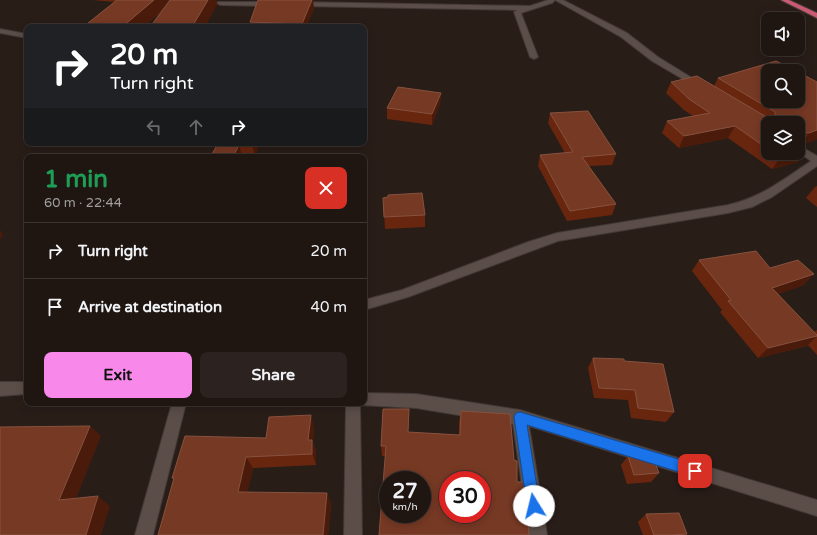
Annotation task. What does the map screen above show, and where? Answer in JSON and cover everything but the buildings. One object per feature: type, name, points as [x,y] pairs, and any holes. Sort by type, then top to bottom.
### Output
[{"type":"highway","points":[[784,0],[817,16]]},
{"type":"street","points":[[534,57],[517,12],[550,2],[552,0]]},
{"type":"street","points":[[558,0],[624,35],[655,58],[706,89]]},
{"type":"street","points":[[220,3],[280,4]]},
{"type":"street","points":[[288,4],[530,8]]},
{"type":"street","points":[[367,304],[404,294],[532,245],[557,237],[721,210],[748,204],[768,195],[817,160],[805,152]]},
{"type":"street","points":[[0,389],[24,388]]},
{"type":"street","points":[[367,400],[416,401],[520,417],[817,508]]},
{"type":"street","points":[[144,535],[178,406]]},
{"type":"street","points":[[353,406],[353,535]]},
{"type":"street","points":[[520,417],[538,535]]},
{"type":"lane","points":[[0,31],[24,35]]},
{"type":"route","points":[[534,506],[520,417],[695,471]]}]
